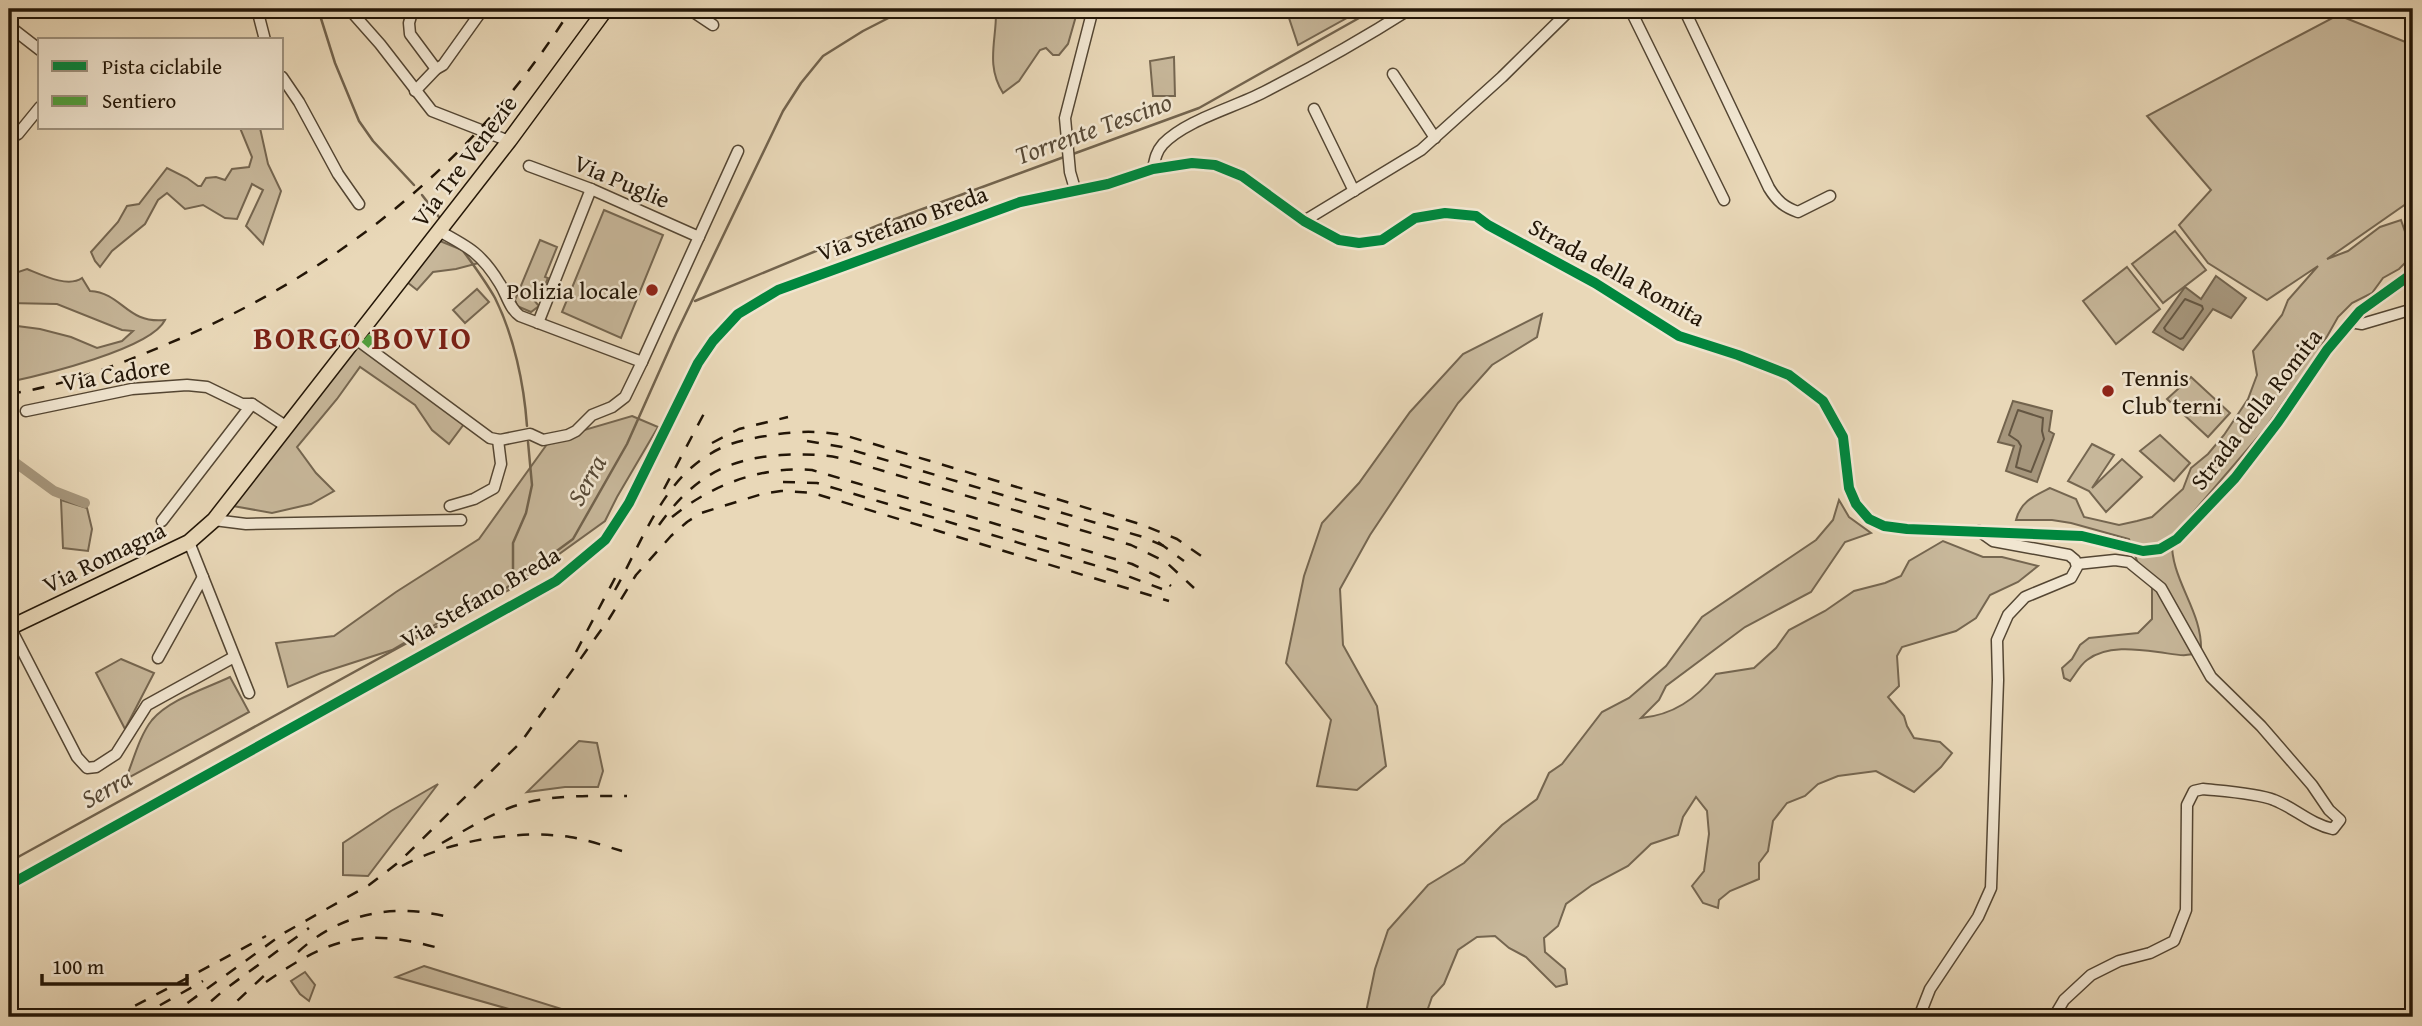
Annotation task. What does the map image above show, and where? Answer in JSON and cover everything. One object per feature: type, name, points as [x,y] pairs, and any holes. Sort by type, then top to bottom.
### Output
[{"type":"main road","name":"Via Tre Venezie","points":[[214,520],[287,427],[364,340],[439,231],[606,9]]},
{"type":"main road","name":"Via Romagna","points":[[9,627],[189,542],[214,520]]},
{"type":"street","points":[[257,9],[264,38]]},
{"type":"street","points":[[349,9],[432,111],[509,141]]},
{"type":"street","points":[[413,9],[409,23],[410,34],[436,69]]},
{"type":"street","points":[[415,91],[443,65],[483,9]]},
{"type":"street","points":[[689,9],[713,25]]},
{"type":"street","points":[[1075,189],[1070,172],[1065,118],[1093,9]]},
{"type":"street","points":[[1153,169],[1156,153],[1164,143],[1185,128],[1262,93],[1410,9]]},
{"type":"street","points":[[1304,221],[1421,150],[1502,77],[1570,9]]},
{"type":"street","points":[[1630,9],[1724,200]]},
{"type":"street","points":[[1684,9],[1776,199],[1786,208],[1798,212],[1830,196]]},
{"type":"street","points":[[9,26],[38,48]]},
{"type":"street","points":[[1393,74],[1435,138]]},
{"type":"street","points":[[284,80],[338,174],[359,204]]},
{"type":"street","points":[[9,138],[18,134],[38,109]]},
{"type":"street","points":[[1314,109],[1354,191]]},
{"type":"street","points":[[364,340],[490,438],[498,440],[530,433],[543,440],[556,439],[576,431],[592,415],[612,407],[625,397],[738,151]]},
{"type":"street","name":"Strada della Romita","points":[[1075,189],[1108,184],[1153,169],[1192,163],[1214,165],[1242,176],[1304,221],[1339,240],[1359,243],[1382,240],[1415,218],[1445,213],[1476,216],[1595,282],[1679,336],[1789,375],[1823,401],[1843,437],[1849,488],[1856,505],[1869,519],[1884,526],[1907,529],[2082,536],[2143,551],[2160,549],[2177,539],[2235,478],[2350,322],[2360,311],[2413,273]]},
{"type":"street","name":"Via Puglie","points":[[529,166],[591,189],[699,237]]},
{"type":"street","points":[[538,323],[591,189]]},
{"type":"street","name":"Via Stefano Breda","points":[[9,885],[556,582],[605,540],[629,503],[698,363],[713,341],[738,314],[790,285],[1020,202],[1075,189]]},
{"type":"street","points":[[439,231],[474,250],[484,260],[502,286],[512,310],[520,316],[642,362]]},
{"type":"street","points":[[2350,322],[2362,324],[2413,309]]},
{"type":"street","name":"Via Cadore","points":[[26,411],[132,389],[187,385],[207,387],[242,404],[252,404],[287,427]]},
{"type":"street","points":[[162,521],[252,404]]},
{"type":"street","points":[[450,506],[474,499],[494,488],[501,464],[498,440]]},
{"type":"street","points":[[214,520],[246,524],[461,520]]},
{"type":"street","points":[[1979,531],[1993,541],[2068,555],[2077,564]]},
{"type":"street","points":[[189,542],[248,693]]},
{"type":"street","points":[[2054,1017],[2064,1000],[2091,975],[2119,961],[2150,953],[2174,941],[2186,910],[2187,805],[2194,790],[2271,798],[2323,827],[2333,829],[2340,820],[2261,726],[2211,677],[2161,588],[2129,562],[2115,560],[2077,564]]},
{"type":"street","points":[[1919,1017],[1930,989],[1978,917],[1991,888],[1997,640],[2008,615],[2025,597],[2071,578],[2076,572],[2077,564]]},
{"type":"street","points":[[158,658],[203,577]]},
{"type":"street","points":[[9,627],[77,757],[87,768],[96,767],[116,754],[147,705],[234,657]]},
{"type":"shaded area","points":[[996,9],[1078,9],[1068,44],[1059,55],[1053,55],[1046,48],[1040,50],[1019,81],[1003,93],[994,72],[993,62]]},
{"type":"shaded area","points":[[1286,9],[1363,9],[1298,45]]},
{"type":"shaded area","points":[[2338,15],[2413,45],[2413,199],[2327,259],[2348,251],[2380,227],[2401,220],[2413,255],[2399,269],[2383,278],[2372,293],[2352,303],[2338,317],[2316,356],[2264,430],[2172,537],[2172,553],[2197,622],[2201,652],[2185,655],[2131,649],[2112,650],[2095,655],[2084,662],[2070,681],[2064,678],[2062,668],[2089,638],[2138,633],[2152,619],[2152,588],[2140,569],[2129,539],[2071,523],[2016,520],[2018,513],[2029,500],[2050,488],[2076,499],[2084,517],[2119,525],[2152,517],[2183,489],[2191,468],[2208,454],[2224,435],[2248,399],[2257,375],[2253,351],[2282,315],[2288,300],[2318,266],[2267,300],[2208,263],[2179,225],[2211,190],[2147,116]]},
{"type":"shaded area","points":[[1174,57],[1175,96],[1153,96],[1150,61]]},
{"type":"shaded area","points":[[241,130],[260,130],[268,164],[281,191],[263,244],[246,226],[263,190],[252,184],[237,219],[225,218],[203,205],[185,209],[167,193],[158,200],[145,224],[112,251],[100,267],[95,261],[91,252],[118,222],[127,206],[139,204],[167,168],[201,186],[206,178],[225,180],[232,169],[249,167],[252,157]]},
{"type":"shaded area","points":[[604,210],[663,235],[621,338],[562,312]]},
{"type":"shaded area","points":[[2175,231],[2206,270],[2163,303],[2132,264]]},
{"type":"shaded area","points":[[540,240],[557,247],[541,295],[536,293],[533,299],[539,306],[531,312],[517,306],[515,300]]},
{"type":"shaded area","points":[[440,241],[472,254],[479,263],[433,272],[417,290],[407,282],[435,242]]},
{"type":"shaded area","points":[[2127,267],[2160,309],[2116,344],[2083,301]]},
{"type":"shaded area","points":[[27,269],[62,281],[70,282],[82,278],[90,291],[110,297],[133,313],[152,320],[165,320],[156,331],[118,351],[9,382],[9,325],[71,337],[97,348],[122,341],[133,331],[122,330],[57,304],[9,303],[9,278],[14,278],[18,272]]},
{"type":"shaded area","points":[[477,289],[489,302],[465,323],[453,310]]},
{"type":"shaded area","points":[[1542,314],[1537,337],[1492,365],[1458,403],[1370,535],[1340,589],[1343,645],[1377,706],[1386,766],[1357,790],[1317,786],[1331,720],[1286,663],[1304,576],[1322,523],[1359,483],[1410,412],[1463,354]]},
{"type":"shaded area","points":[[357,345],[464,424],[449,444],[432,430],[415,405],[360,367],[297,447],[316,473],[334,491],[311,504],[272,513],[233,506]]},
{"type":"shaded area","points":[[2191,377],[2230,413],[2208,437],[2167,399]]},
{"type":"shaded area","points":[[632,416],[658,427],[605,521],[509,590],[455,613],[392,650],[321,673],[288,687],[276,643],[334,636],[479,539],[550,440]]},
{"type":"shaded area","points":[[2160,435],[2190,463],[2174,481],[2140,451]]},
{"type":"shaded area","points":[[2092,444],[2114,455],[2092,488],[2122,459],[2142,477],[2106,512],[2089,491],[2068,481]]},
{"type":"shaded area","points":[[61,500],[87,508],[92,529],[88,551],[63,548]]},
{"type":"shaded area","points":[[1839,500],[1849,517],[1871,533],[1845,542],[1811,592],[1745,627],[1666,686],[1659,700],[1641,718],[1663,713],[1683,704],[1716,674],[1754,668],[1776,648],[1789,630],[1825,611],[1854,591],[1901,576],[1909,561],[1943,541],[1983,557],[2002,557],[2038,566],[2018,582],[1990,595],[1976,618],[1956,631],[1902,647],[1897,656],[1899,686],[1888,697],[1904,716],[1914,738],[1940,742],[1952,753],[1941,767],[1914,792],[1876,771],[1838,776],[1818,784],[1805,796],[1787,803],[1773,821],[1768,851],[1759,863],[1759,879],[1730,891],[1719,900],[1718,908],[1703,903],[1692,886],[1704,871],[1709,834],[1707,811],[1696,797],[1683,817],[1678,835],[1651,844],[1628,866],[1592,885],[1566,904],[1558,926],[1544,938],[1545,952],[1565,969],[1567,984],[1556,987],[1526,957],[1495,936],[1477,937],[1458,950],[1444,984],[1432,997],[1425,1017],[1365,1017],[1375,969],[1388,930],[1428,885],[1464,863],[1502,825],[1537,799],[1549,773],[1562,764],[1602,712],[1629,698],[1666,666],[1702,617],[1816,540],[1833,520]]},
{"type":"shaded area","points":[[121,659],[154,673],[125,729],[96,673]]},
{"type":"shaded area","points":[[230,677],[249,712],[130,777],[127,776],[144,733],[159,713],[178,700]]},
{"type":"shaded area","points":[[579,741],[597,743],[603,771],[598,787],[565,787],[527,792]]},
{"type":"shaded area","points":[[438,784],[368,876],[343,875],[343,843]]},
{"type":"shaded area","points":[[424,966],[587,1017],[537,1017],[396,977]]},
{"type":"shaded area","points":[[305,972],[315,985],[309,1001],[291,981]]},
{"type":"water","points":[[2216,276],[2246,298],[2231,318],[2213,309],[2183,350],[2153,332],[2185,287],[2201,299]]},
{"type":"water","points":[[2013,401],[2052,411],[2049,431],[2054,434],[2037,482],[2006,471],[2014,446],[1998,442]]},
{"type":"waterway","points":[[318,9],[335,63],[359,121],[373,141],[414,185]]},
{"type":"waterway","name":"Serra","points":[[9,862],[505,589],[573,539],[627,444],[676,334],[783,111],[823,56],[906,9]]},
{"type":"waterway","name":"Torrente Tescino","points":[[1073,154],[1199,108],[1375,9]]},
{"type":"waterway","name":"Torrente Tescino","points":[[695,301],[879,225],[1064,157]]},
{"type":"waterway","points":[[422,195],[439,217]]},
{"type":"waterway","points":[[464,252],[495,298],[508,328],[521,377],[527,426]]},
{"type":"waterway","points":[[513,584],[513,543],[526,513],[532,485],[528,442]]},
{"type":"waterway","points":[[9,458],[54,491],[85,503]]},
{"type":"railway","points":[[9,394],[89,374],[165,345],[227,317],[286,285],[342,249],[395,209],[444,165],[490,117],[533,65],[571,9]]},
{"type":"railway","points":[[664,489],[708,406]]},
{"type":"railway","points":[[712,443],[739,429],[788,417]]},
{"type":"railway","points":[[615,590],[654,515],[693,466],[730,444],[796,432],[847,436],[1140,524],[1177,539],[1204,558]]},
{"type":"railway","points":[[807,441],[842,447],[1143,537],[1164,546]]},
{"type":"railway","points":[[659,525],[684,495],[711,474],[726,467],[761,457],[803,454],[825,456],[840,458],[1131,545],[1166,562],[1194,588]]},
{"type":"railway","points":[[672,517],[703,496],[738,480],[774,471],[812,470],[1132,564],[1171,586]]},
{"type":"railway","points":[[783,482],[817,483],[1114,571],[1162,589]]},
{"type":"railway","points":[[168,1017],[284,933],[369,885],[399,862],[521,742],[609,619],[636,575],[671,536],[701,513],[762,494],[781,491],[813,493],[1169,601]]},
{"type":"railway","points":[[1158,542],[1184,561]]},
{"type":"railway","points":[[576,652],[615,578]]},
{"type":"railway","points":[[442,843],[523,803],[568,797],[627,796]]},
{"type":"railway","points":[[402,866],[440,850],[506,836],[570,837],[622,851]]},
{"type":"railway","points":[[298,952],[330,929],[366,915],[404,911],[444,916]]},
{"type":"railway","points":[[193,1017],[224,990],[309,928]]},
{"type":"railway","points":[[114,1017],[266,936]]},
{"type":"railway","points":[[266,982],[308,956],[346,941],[386,938],[435,947]]},
{"type":"railway","points":[[220,1017],[268,972]]},
{"type":"railway","points":[[139,1017],[203,981]]},
{"type":"marked path","points":[[365,345],[372,337]]},
{"type":"cycle path","points":[[9,885],[556,581],[605,540],[629,503],[698,363],[713,341],[738,314],[778,290],[1020,202],[1108,184],[1153,169],[1192,163],[1215,165],[1242,176],[1304,221],[1339,240],[1359,243],[1382,240],[1415,218],[1445,213],[1476,216],[1595,283],[1679,336],[1789,375],[1823,401],[1843,437],[1849,488],[1856,504],[1869,519],[1884,526],[1907,529],[2082,536],[2143,551],[2160,549],[2177,539],[2235,478],[2278,422],[2327,350],[2360,311],[2413,273]]},
{"type":"place","name":"Polizia locale","points":[[652,290]]},
{"type":"place","name":"Tennis Club terni","points":[[2108,391]]},
{"type":"district","name":"BORGO BOVIO","points":[[363,337]]}]
